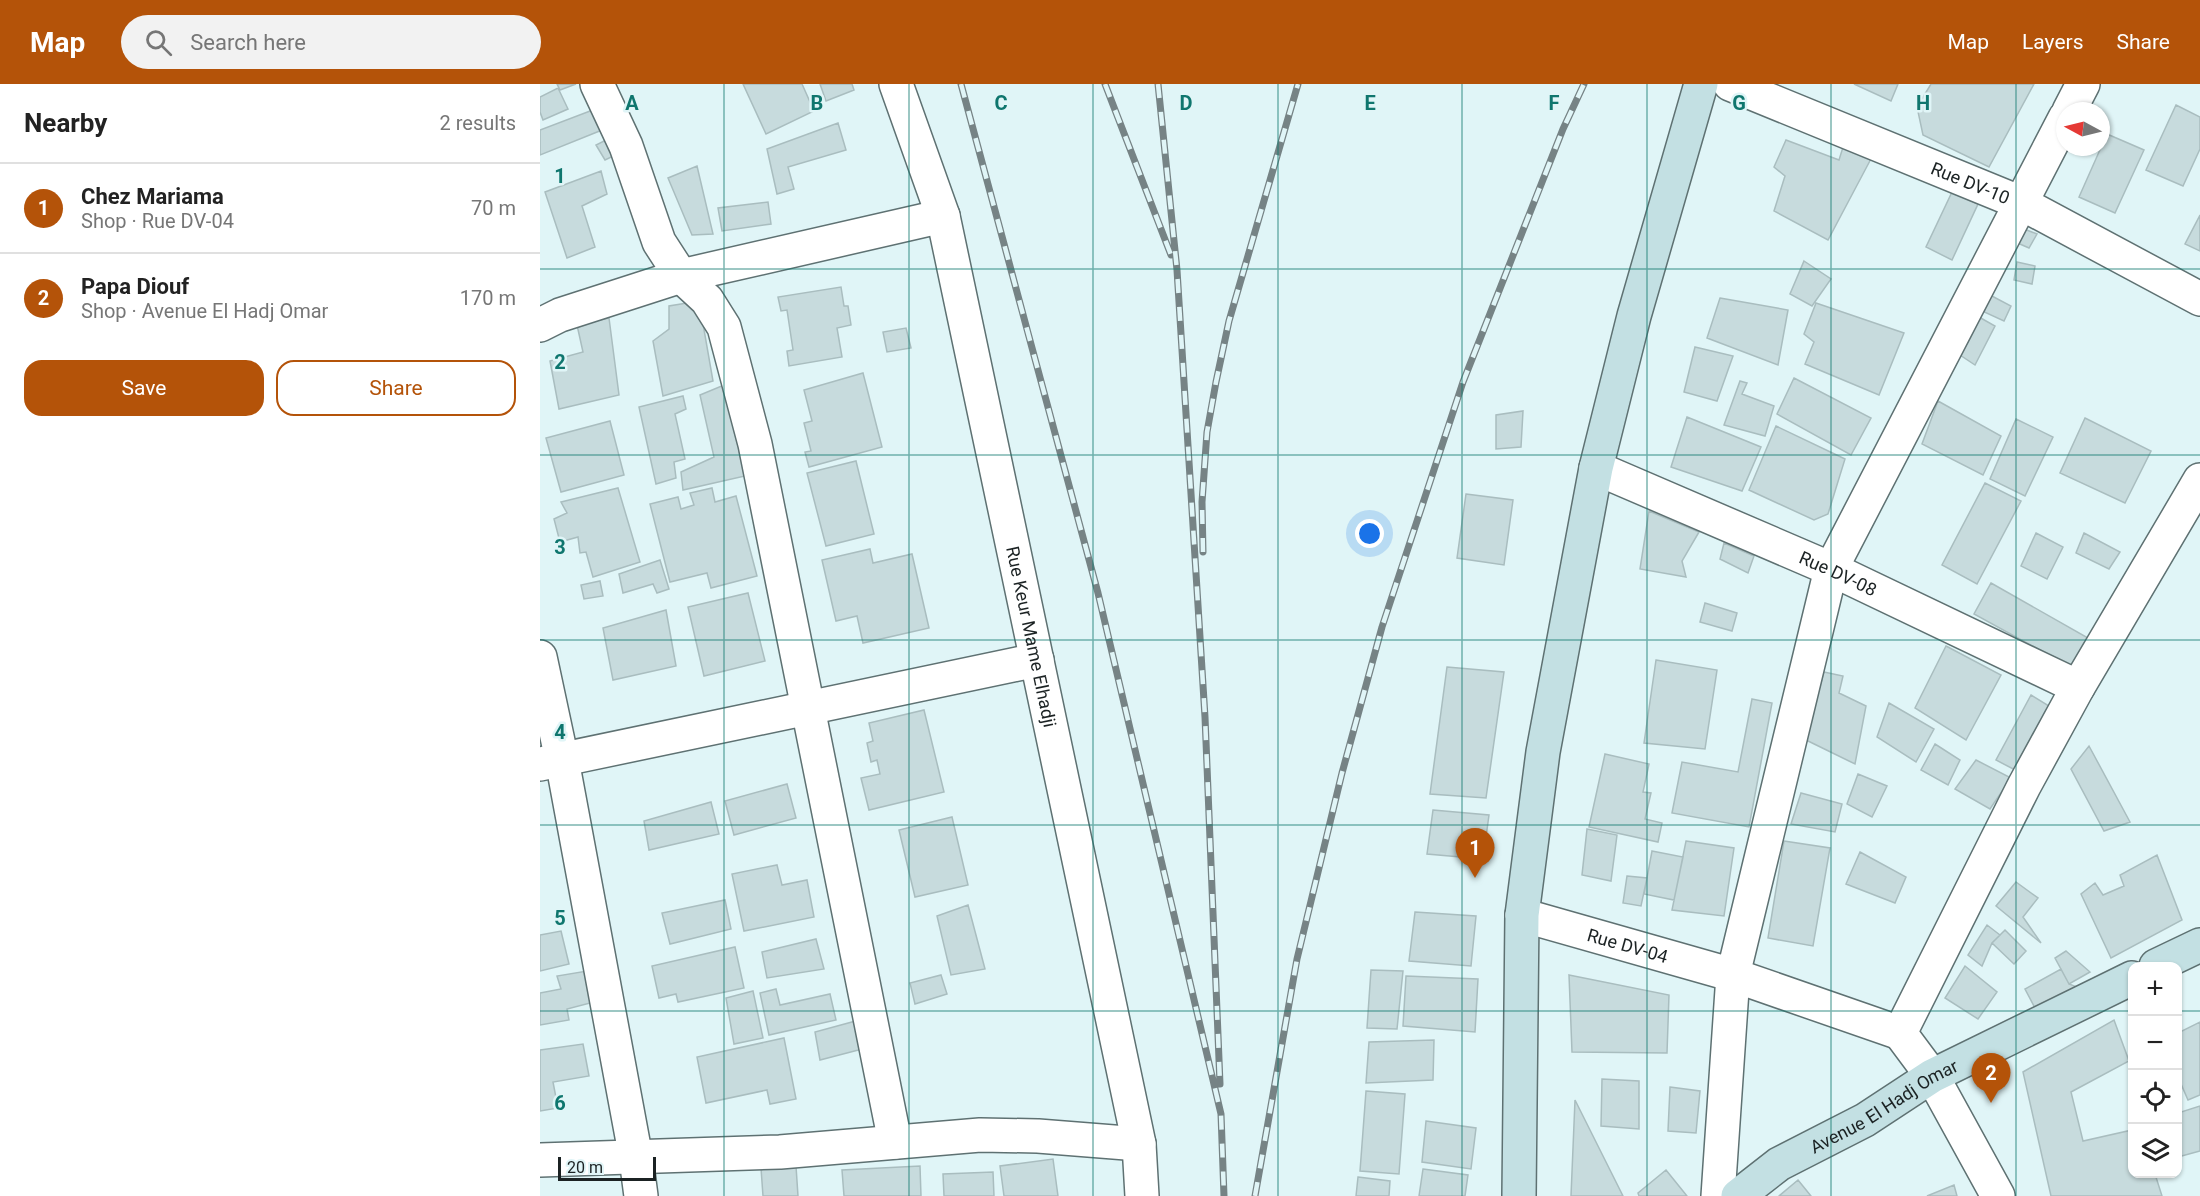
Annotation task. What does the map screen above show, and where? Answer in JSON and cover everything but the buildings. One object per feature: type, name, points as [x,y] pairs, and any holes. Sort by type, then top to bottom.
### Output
[{"type":"street","points":[[597,84],[626,146],[659,242],[681,276],[706,300],[724,327],[755,444],[895,1142]]},
{"type":"street","name":"Rue Keur Mame Elhadji","points":[[896,84],[943,216],[1139,1144],[1142,1196]]},
{"type":"street","points":[[1519,1196],[1522,915],[1543,752],[1596,468],[1634,315],[1701,84]]},
{"type":"street","name":"Rue DV-10","points":[[1730,84],[2021,203],[2200,299]]},
{"type":"street","points":[[2074,102],[2083,84]]},
{"type":"street","points":[[1718,1196],[1733,975],[1832,569],[2056,135]]},
{"type":"street","points":[[540,325],[560,315],[681,276],[943,216]]},
{"type":"street","name":"Rue DV-08","points":[[1596,468],[1832,569],[2078,687]]},
{"type":"street","points":[[1998,1196],[1932,1076],[1900,1033],[2024,786],[2078,687],[2200,480]]},
{"type":"street","points":[[540,657],[551,762],[636,1158],[641,1196]]},
{"type":"street","points":[[551,762],[1037,660]]},
{"type":"street","name":"Rue DV-04","points":[[1522,915],[1733,975],[1900,1033]]},
{"type":"street","points":[[2164,962],[2200,945]]},
{"type":"street","name":"Avenue El Hadj Omar","points":[[1738,1196],[1779,1164],[1865,1120],[1932,1076],[2128,980]]},
{"type":"street","points":[[540,1160],[780,1152],[980,1135],[1038,1136],[1139,1144]]},
{"type":"railway","points":[[961,84],[1098,593],[1221,1114],[1224,1196]]},
{"type":"railway","points":[[1105,84],[1171,255]]},
{"type":"railway","points":[[1158,84],[1177,270],[1205,717],[1220,1084]]},
{"type":"railway","points":[[1203,552],[1202,502],[1207,432],[1216,382],[1229,321],[1298,84]]},
{"type":"railway","points":[[1255,1196],[1297,959],[1342,773],[1382,627],[1463,382],[1563,129],[1584,84]]},
{"type":"place","name":"Chez Mariama","points":[[1475,878]]},
{"type":"place","name":"Papa Diouf","points":[[1991,1103]]}]
